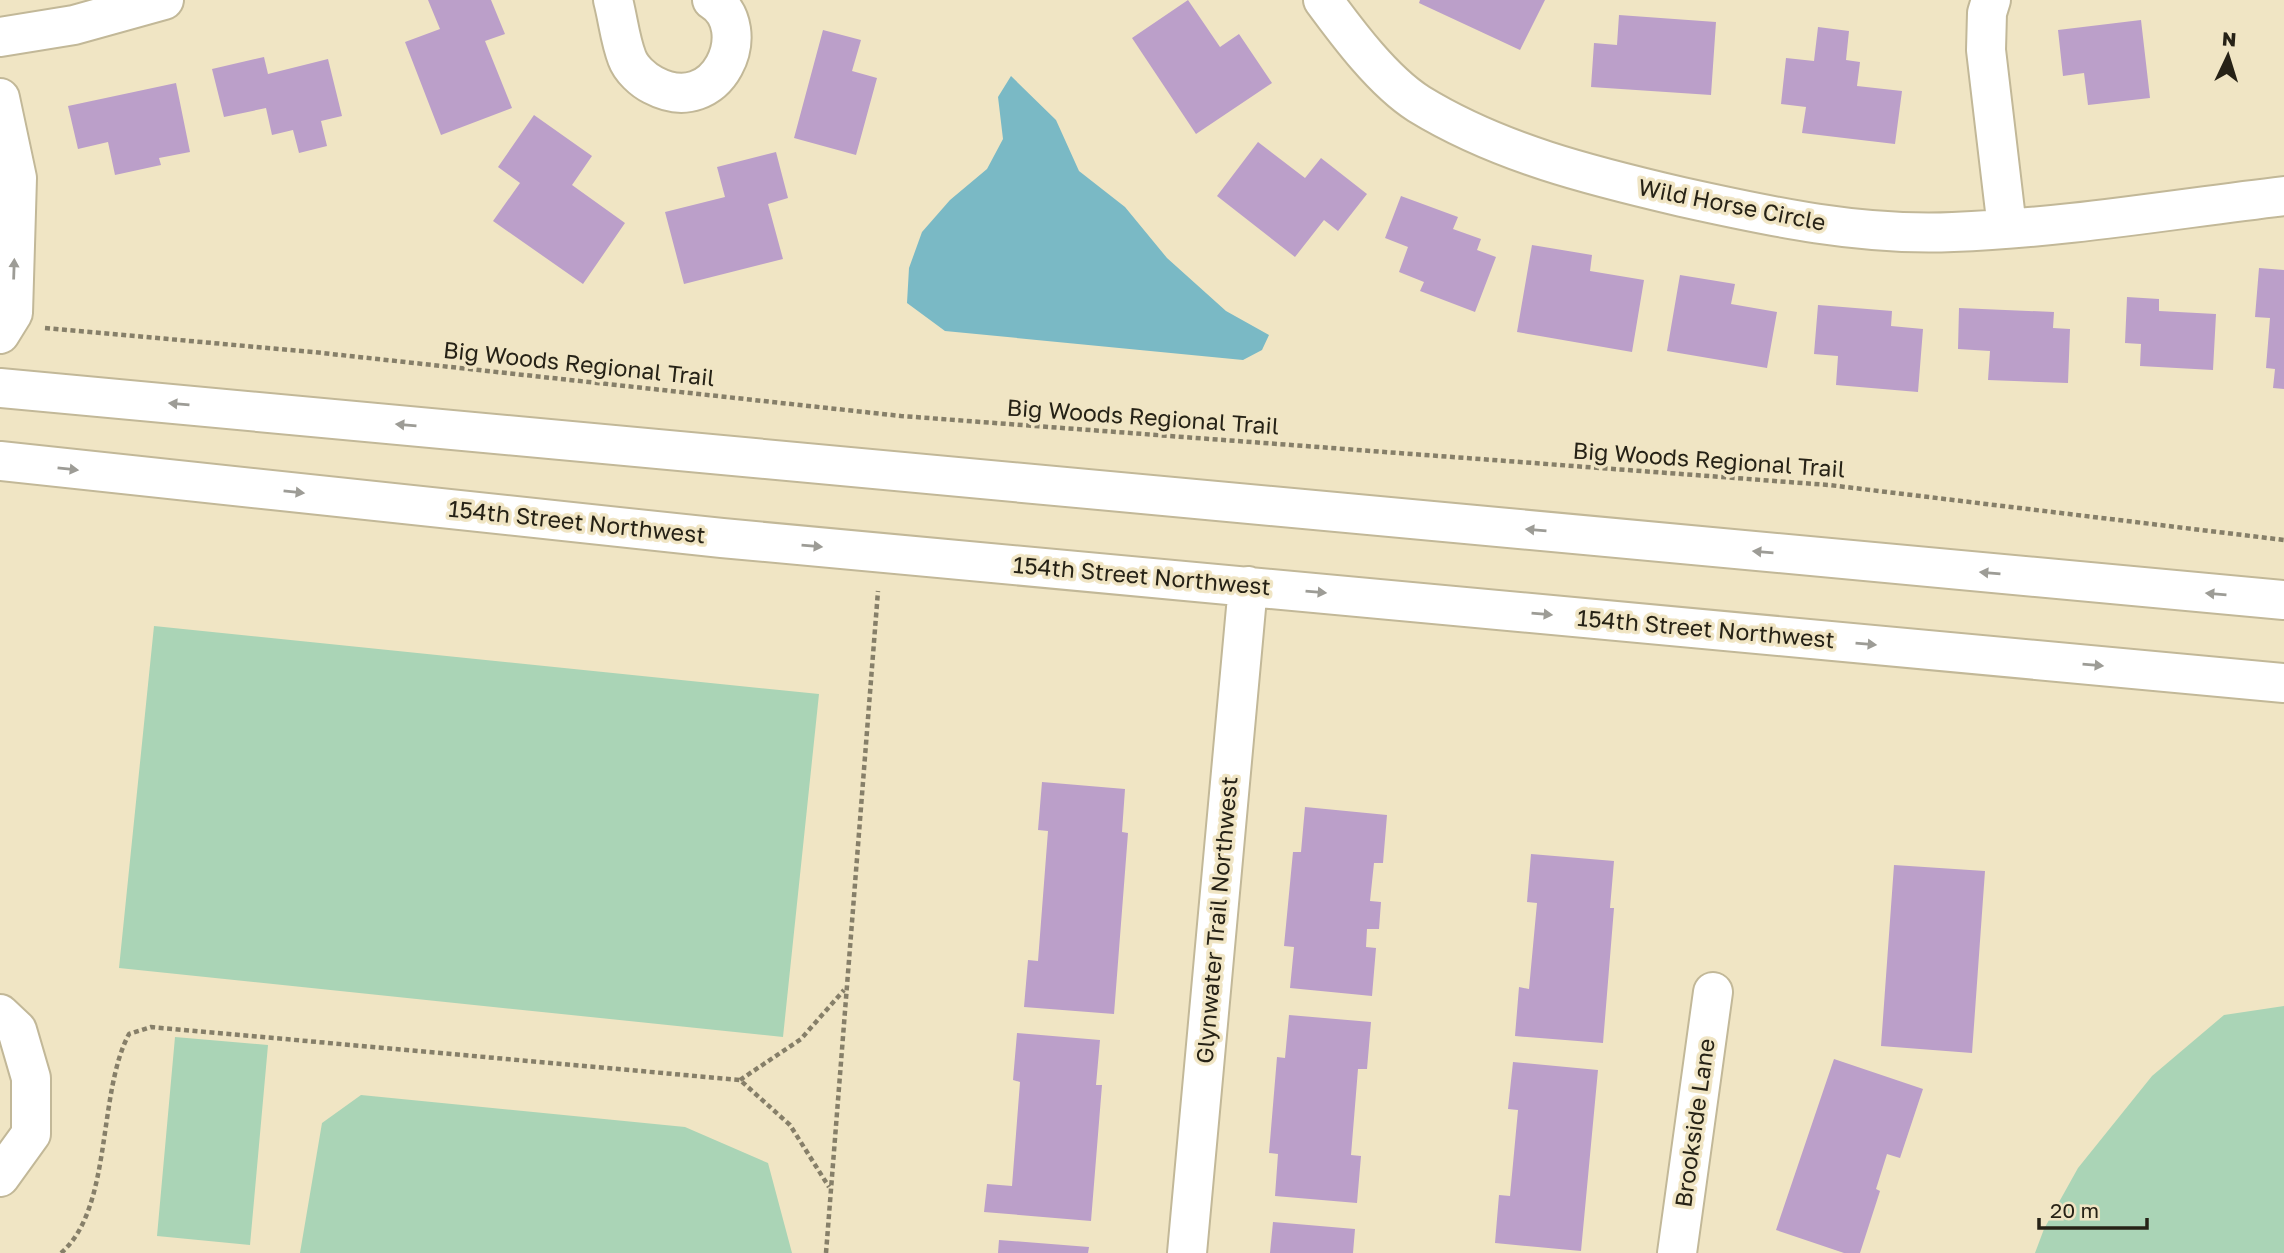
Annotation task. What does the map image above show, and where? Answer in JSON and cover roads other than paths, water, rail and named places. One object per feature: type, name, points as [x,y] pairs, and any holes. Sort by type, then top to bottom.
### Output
[{"type":"street","points":[[0,37],[74,25],[164,0]]},
{"type":"street","points":[[613,0],[628,61],[644,80],[667,92],[695,93],[716,78],[730,55],[732,31],[717,3],[712,0]]},
{"type":"street","name":"Wild Horse Circle","points":[[1323,0],[1358,48],[1418,103],[1503,146],[1597,177],[1787,221],[1881,231],[1952,232],[2284,196]]},
{"type":"street","points":[[1991,0],[1987,13],[1986,50],[2007,228]]},
{"type":"street","points":[[0,98],[17,178],[13,313],[3,329]]},
{"type":"street","points":[[0,387],[2284,600]]},
{"type":"street","name":"154th Street Northwest","points":[[0,461],[722,538],[2284,683]]},
{"type":"street","name":"Glynwater Trail Northwest","points":[[1187,1253],[1248,586]]},
{"type":"street","name":"Brookside Lane","points":[[1677,1253],[1713,992]]},
{"type":"street","points":[[0,1014],[17,1030],[31,1078],[31,1134],[0,1177]]},
{"type":"water","points":[[1011,76],[1056,120],[1079,171],[1125,207],[1167,258],[1226,311],[1269,335],[1262,350],[1243,360],[945,331],[907,303],[909,268],[922,232],[950,200],[987,169],[1003,139],[998,97]]}]
